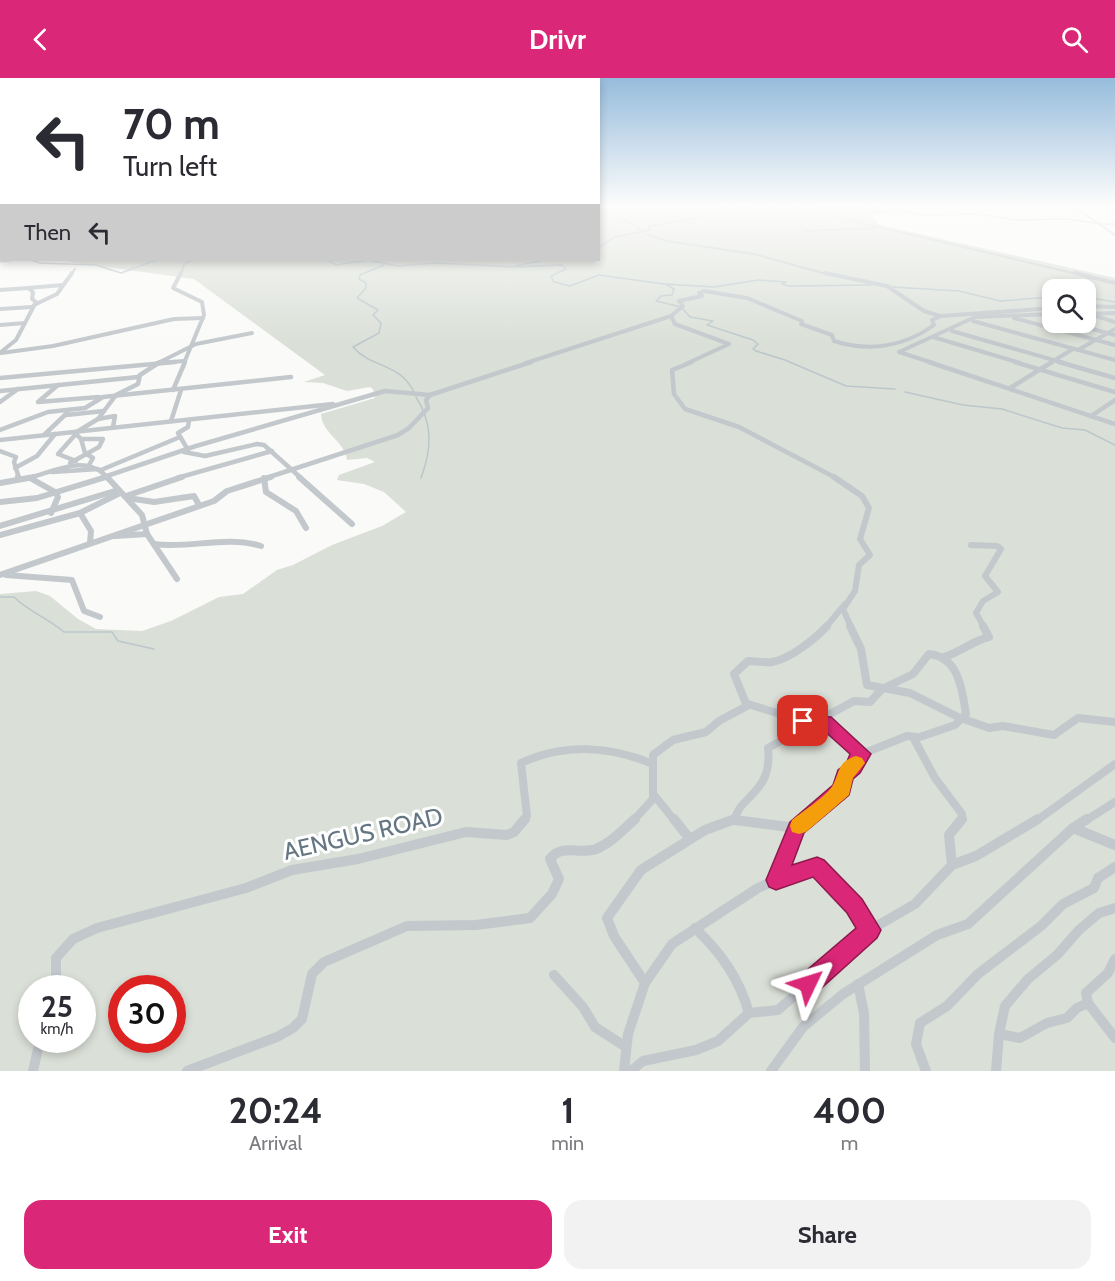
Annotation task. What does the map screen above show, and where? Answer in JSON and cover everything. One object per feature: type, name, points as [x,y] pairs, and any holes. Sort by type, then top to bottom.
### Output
[{"type":"street","points":[[744,252],[844,279],[887,286],[924,311],[941,316]]},
{"type":"street","points":[[986,252],[1115,283]]},
{"type":"street","points":[[173,390],[203,318],[202,302],[173,288],[184,264],[191,261]]},
{"type":"street","points":[[1,309],[33,306],[57,294],[75,269]]},
{"type":"street","points":[[0,290],[63,285]]},
{"type":"street","points":[[1,354],[16,340],[32,314],[36,300],[32,299],[33,292],[28,288]]},
{"type":"street","points":[[0,440],[340,403],[397,390],[430,395],[671,316],[679,312],[683,306],[679,301],[697,299],[702,296],[700,292],[714,291],[762,303],[802,321],[801,324],[832,335],[834,341],[855,348],[875,349],[930,328],[934,325],[932,320],[941,316],[1042,309]]},
{"type":"street","points":[[1096,306],[1115,306]]},
{"type":"street","points":[[1096,313],[1115,312]]},
{"type":"street","points":[[671,316],[675,324],[729,344],[723,349],[672,370],[670,383],[680,405],[694,413],[738,426],[851,486],[865,499],[869,512],[860,532],[860,539],[870,555],[860,565],[855,591],[820,634],[778,662],[748,661],[737,670],[734,680],[748,704],[803,721],[828,724],[862,754]]},
{"type":"street","points":[[1042,316],[1010,316],[974,321],[899,352],[1115,424]]},
{"type":"street","points":[[1010,316],[1042,317]]},
{"type":"street","points":[[1010,316],[1115,345]]},
{"type":"street","points":[[1096,316],[1115,322]]},
{"type":"street","points":[[935,338],[975,317],[1000,317]]},
{"type":"street","points":[[1,354],[52,346],[174,319],[203,318]]},
{"type":"street","points":[[974,321],[1115,360]]},
{"type":"street","points":[[0,325],[25,323]]},
{"type":"street","points":[[1011,390],[1039,369],[1115,329]]},
{"type":"street","points":[[1096,330],[1115,335]]},
{"type":"street","points":[[952,331],[1115,378]]},
{"type":"street","points":[[0,391],[138,377],[150,370],[153,364],[190,345],[252,333]]},
{"type":"street","points":[[935,338],[1115,392]]},
{"type":"street","points":[[0,348],[6,348]]},
{"type":"street","points":[[0,378],[184,361]]},
{"type":"street","points":[[138,377],[138,384],[116,395],[98,419],[77,432],[73,440],[58,454],[86,463],[107,475],[142,515],[147,534],[177,579]]},
{"type":"street","points":[[58,384],[38,402],[181,390],[291,377]]},
{"type":"street","points":[[0,402],[18,389]]},
{"type":"street","points":[[171,421],[181,390]]},
{"type":"street","points":[[1,575],[214,501],[227,491],[398,435],[409,428],[428,408],[426,400],[430,395]]},
{"type":"street","points":[[44,435],[67,413],[89,406],[103,397]]},
{"type":"street","points":[[1091,416],[1115,400]]},
{"type":"street","points":[[0,502],[29,500],[322,411],[340,403]]},
{"type":"street","points":[[0,430],[48,412],[95,414],[106,410]]},
{"type":"street","points":[[98,419],[116,416],[113,427]]},
{"type":"street","points":[[186,451],[178,433],[188,427],[189,420]]},
{"type":"street","points":[[0,483],[30,478],[67,465],[86,463],[93,458],[86,454],[77,432]]},
{"type":"street","points":[[15,468],[37,456],[55,434]]},
{"type":"street","points":[[44,473],[100,470],[180,437]]},
{"type":"street","points":[[67,465],[103,444],[103,438],[81,439]]},
{"type":"street","points":[[186,451],[205,456],[260,444],[272,451],[352,524]]},
{"type":"street","points":[[0,451],[16,456],[15,468],[19,479]]},
{"type":"street","points":[[0,526],[40,512],[123,494],[272,451]]},
{"type":"street","points":[[30,478],[55,492],[58,497],[53,511],[45,520]]},
{"type":"street","points":[[264,478],[266,492],[285,505],[295,508],[306,522],[306,528]]},
{"type":"street","points":[[0,535],[45,520],[80,513],[123,494],[154,502],[194,496],[199,505]]},
{"type":"street","points":[[80,513],[91,531],[90,543]]},
{"type":"street","points":[[105,537],[147,534]]},
{"type":"street","points":[[154,544],[176,547],[245,540],[261,546]]},
{"type":"street","points":[[735,820],[736,812],[753,798],[765,776],[770,760],[768,748],[854,701],[870,702],[882,690],[913,674],[929,654],[944,657],[961,652],[973,641],[988,637],[976,613],[984,601],[998,592],[986,576],[1000,549],[997,546],[970,545]]},
{"type":"street","points":[[1,575],[31,575],[48,579],[72,580],[78,585],[80,603],[84,611],[100,617]]},
{"type":"street","points":[[845,604],[843,612],[861,649],[866,684],[869,687],[896,690],[925,698],[964,719],[989,728],[1003,726],[1047,735],[1057,733],[1078,718],[1115,722]]},
{"type":"street","points":[[776,880],[796,828],[842,789],[844,775],[854,768],[858,755],[906,736],[916,737],[944,729],[964,719],[966,714],[958,676],[944,657]]},
{"type":"street","points":[[689,838],[654,795],[653,755],[673,740],[706,732],[748,704]]},
{"type":"street","points":[[916,737],[917,747],[935,778],[962,814],[962,820],[949,835],[952,865]]},
{"type":"street","name":"AENGUS ROAD","points":[[55,975],[55,965],[62,950],[73,939],[96,928],[246,888],[292,870],[358,859],[465,832],[477,831],[499,838],[508,836],[527,816],[521,763],[537,755],[607,750],[653,764]]},
{"type":"street","points":[[631,1071],[643,1061],[696,1050],[718,1041],[749,1012],[778,1010],[870,930],[915,904],[952,865],[976,856],[1024,829],[1115,764]]},
{"type":"street","points":[[187,1071],[277,1037],[293,1028],[302,1019],[314,970],[332,959],[407,926],[476,925],[530,918],[552,894],[559,879],[550,860],[553,854],[559,850],[593,850],[637,817],[654,795]]},
{"type":"street","points":[[771,1071],[803,1027],[858,984],[937,935],[968,924],[1073,828],[1115,802]]},
{"type":"street","points":[[645,983],[633,958],[616,940],[607,918],[633,883],[634,878],[647,865],[666,856],[689,838],[711,826],[735,820],[796,828]]},
{"type":"street","points":[[1073,828],[1115,845]]},
{"type":"street","points":[[624,1071],[630,1024],[645,983],[672,944],[758,888],[817,866],[855,906],[870,930]]},
{"type":"street","points":[[926,1071],[916,1044],[920,1023],[947,1006],[986,968],[1041,926],[1063,904],[1094,888],[1098,878],[1115,867]]},
{"type":"street","points":[[996,1071],[999,1034],[1005,1006],[1028,979],[1057,955],[1065,943],[1099,913],[1115,908]]},
{"type":"street","points":[[694,928],[724,956],[743,990],[749,1012]]},
{"type":"street","points":[[1115,959],[1110,972],[1101,982],[1091,986],[1086,993],[1088,1003],[1115,1038]]},
{"type":"street","points":[[554,975],[583,1007],[595,1027],[626,1047]]},
{"type":"street","points":[[858,984],[864,1013],[865,1071]]},
{"type":"street","points":[[999,1034],[1020,1038],[1047,1023],[1067,1017],[1077,1008],[1088,1003]]},
{"type":"street","points":[[33,1071],[37,1053]]},
{"type":"shaded area","points":[[600,252],[1001,252],[1115,278],[1115,1071],[0,1071],[0,594],[36,591],[50,596],[78,619],[96,629],[142,631],[171,621],[219,597],[243,594],[277,570],[293,565],[332,545],[382,526],[406,512],[384,492],[364,484],[337,480],[339,475],[375,462],[367,458],[347,460],[342,448],[325,427],[321,414],[375,398],[373,389],[370,387],[347,391],[323,383],[304,382],[325,375],[194,279],[62,261],[600,261]]},
{"type":"waterway","points":[[0,262],[7,261]]},
{"type":"waterway","points":[[34,261],[96,265],[121,273],[153,261]]},
{"type":"waterway","points":[[330,261],[336,265],[362,261]]},
{"type":"waterway","points":[[373,261],[398,266],[436,263],[514,267],[562,265],[566,269],[551,276],[554,282],[570,286],[599,275],[664,284],[714,287],[758,280],[786,282],[782,284],[788,286],[872,285]]},
{"type":"waterway","points":[[516,266],[539,261]]},
{"type":"waterway","points":[[384,265],[360,275],[359,279],[366,283],[366,288],[357,298],[378,310],[373,315],[381,323],[379,333],[353,347],[368,359],[401,375],[414,392]]},
{"type":"waterway","points":[[667,285],[674,289],[672,295],[661,296],[656,301],[681,307],[690,317],[713,321],[707,325],[753,340],[758,344],[753,349],[756,351],[785,360],[846,386],[895,389]]},
{"type":"waterway","points":[[892,287],[959,291],[1000,301],[1042,298]]},
{"type":"waterway","points":[[1096,299],[1115,302]]},
{"type":"waterway","points":[[905,392],[963,405],[1002,409],[1062,428],[1085,430],[1115,445]]},
{"type":"waterway","points":[[416,397],[426,417],[429,436],[429,446],[421,478]]},
{"type":"waterway","points":[[0,597],[14,597],[64,632],[112,632],[118,641],[154,649]]},
{"type":"slow traffic","points":[[799,826],[817,813],[842,789],[844,775],[851,771],[856,763]]},
{"type":"route","points":[[803,721],[825,722],[862,754],[858,755],[854,768],[844,775],[842,789],[817,813],[796,828],[776,880],[786,879],[807,867],[817,866],[855,906],[870,930],[808,984]]}]
